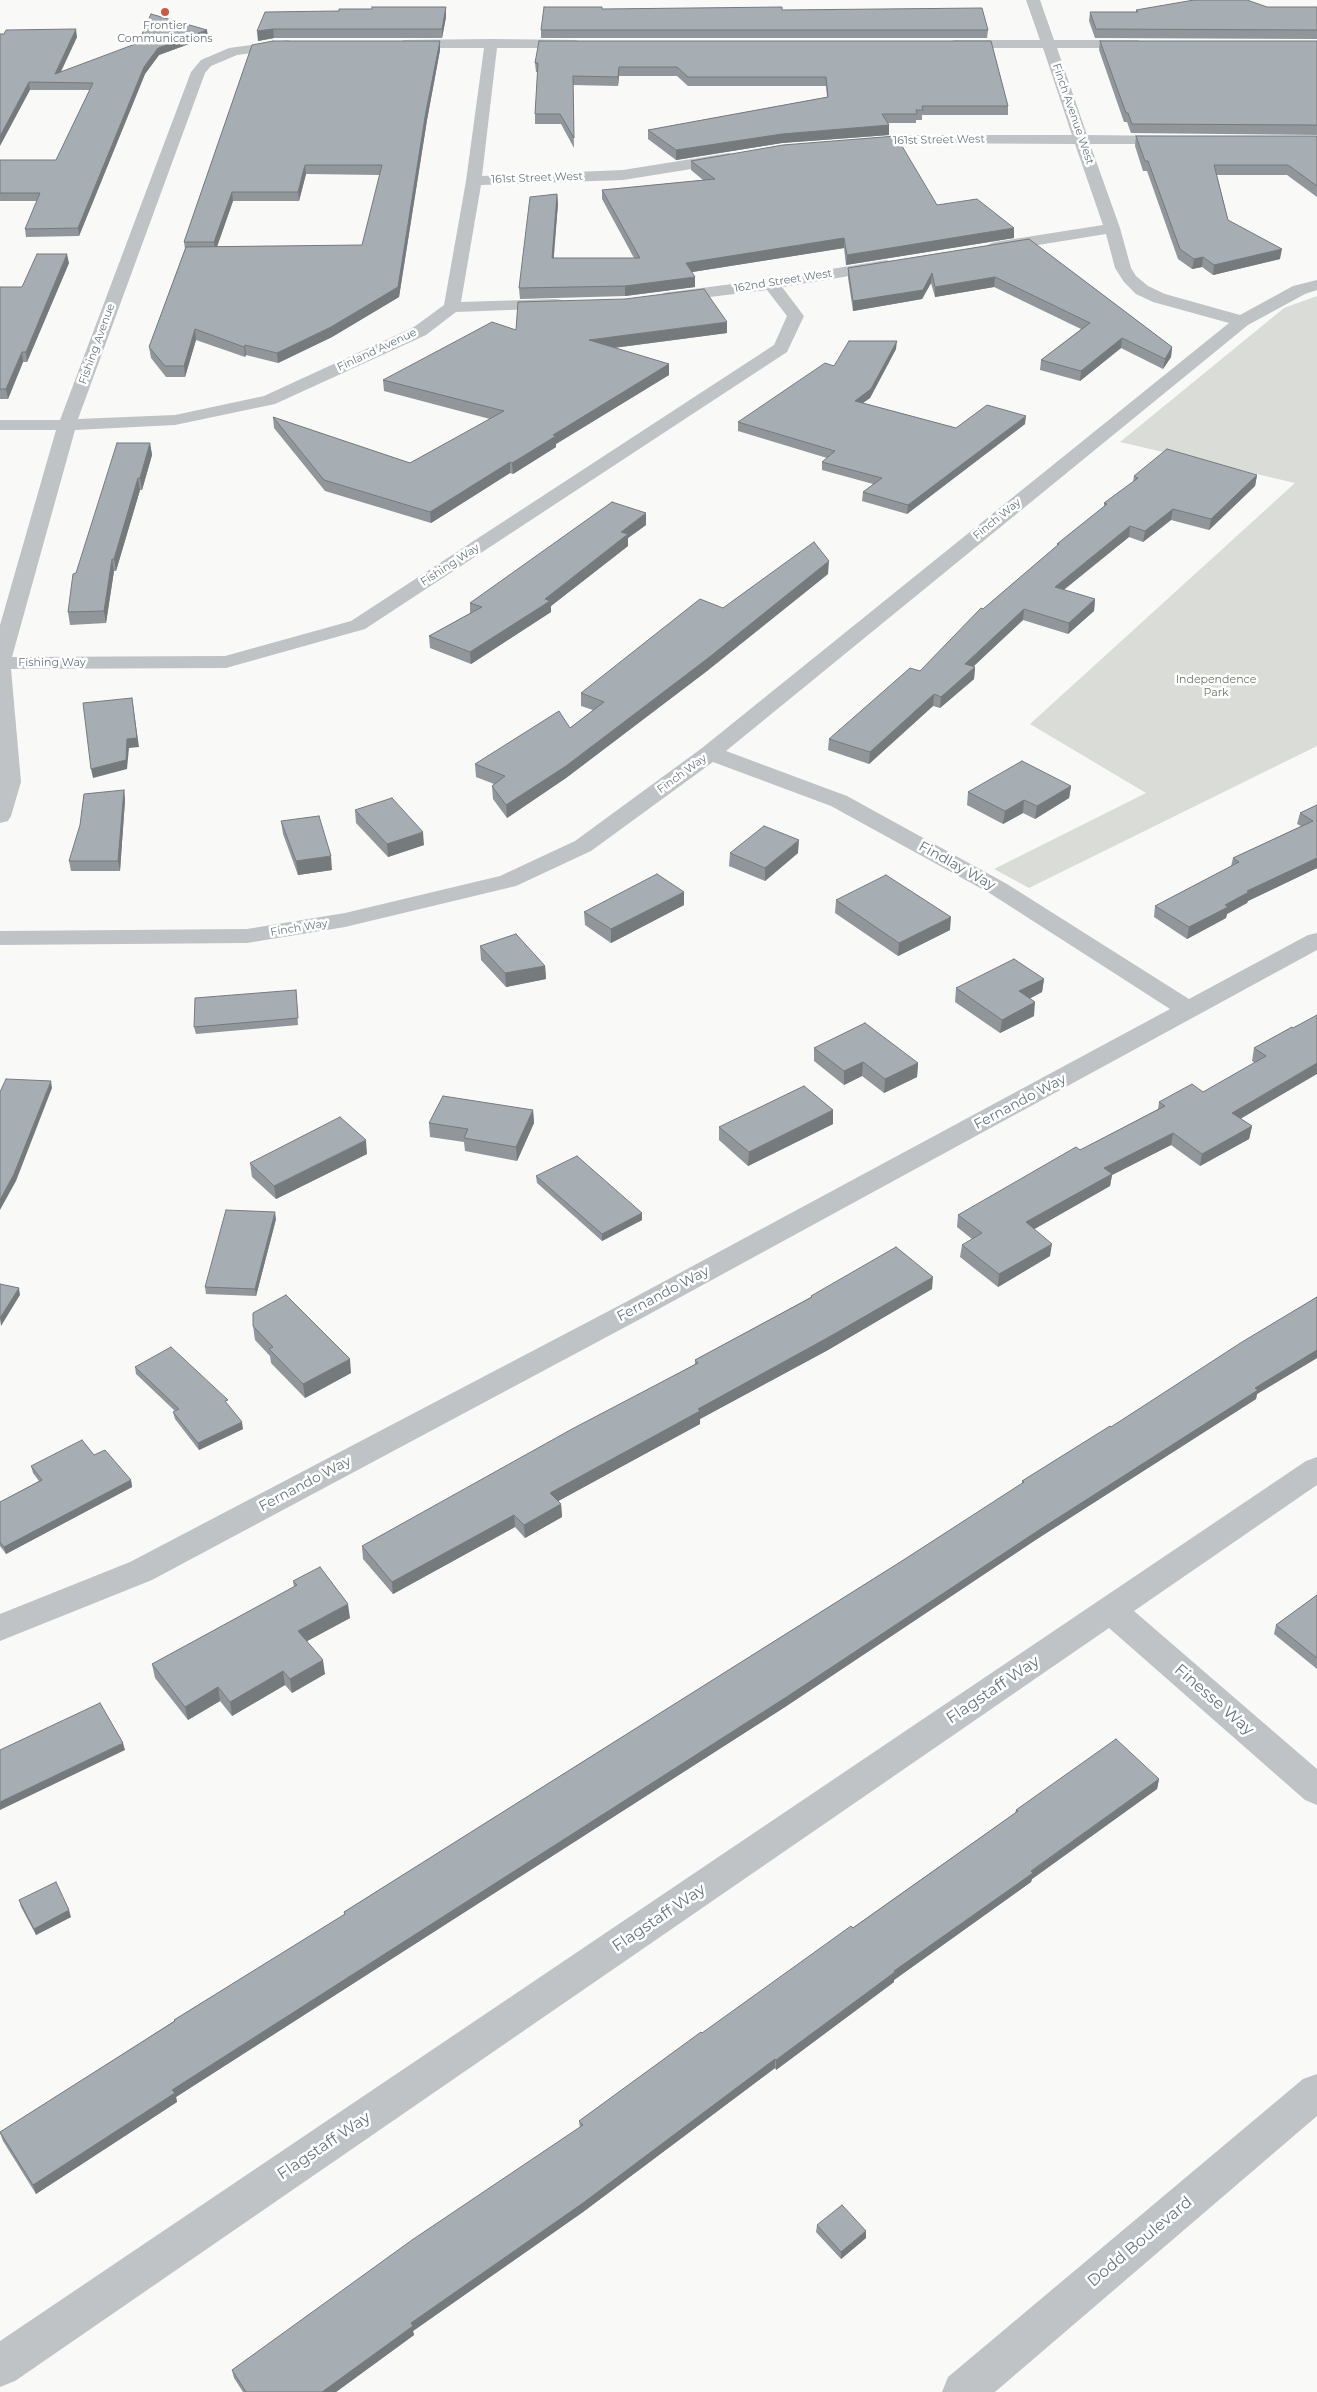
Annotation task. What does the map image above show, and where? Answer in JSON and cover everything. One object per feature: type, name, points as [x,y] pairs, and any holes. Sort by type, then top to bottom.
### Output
[{"type":"street","name":"Finch Avenue West","points":[[1033,0],[1112,228],[1123,268],[1130,279],[1142,290],[1184,307],[1242,321]]},
{"type":"street","name":"Fishing Avenue","points":[[0,662],[67,425],[198,72],[206,63],[234,50],[274,44],[304,44]]},
{"type":"street","points":[[392,44],[591,44]]},
{"type":"street","points":[[491,44],[474,181],[452,307],[569,304]]},
{"type":"street","points":[[939,44],[1148,44]]},
{"type":"street","name":"161st Street West","points":[[849,144],[907,139],[1189,140]]},
{"type":"street","name":"161st Street West","points":[[474,181],[623,175],[745,155]]},
{"type":"street","points":[[976,250],[1112,228]]},
{"type":"street","name":"162nd Street West","points":[[654,299],[771,284],[898,263]]},
{"type":"street","name":"Fishing Way","points":[[0,662],[226,662],[358,625],[781,348],[796,316],[771,284]]},
{"type":"street","points":[[1242,321],[1299,290],[1317,285]]},
{"type":"street","name":"Finland Avenue","points":[[0,425],[67,425],[174,420],[269,400],[420,331],[452,307]]},
{"type":"street","name":"Finch Way","points":[[0,938],[247,936],[345,920],[508,881],[583,846],[710,753],[1242,321]]},
{"type":"street","points":[[0,668],[10,782],[0,816]]},
{"type":"street","name":"Findlay Way","points":[[710,753],[839,801],[999,889],[1189,1010]]},
{"type":"street","name":"Fernando Way","points":[[0,1628],[141,1572],[634,1310],[1317,940]]},
{"type":"street","name":"Flagstaff Way","points":[[0,2366],[1317,1470]]},
{"type":"street","name":"Finesse Way","points":[[1111,1610],[1317,1790]]},
{"type":"street","name":"Dodd Boulevard","points":[[963,2392],[1317,2092]]},
{"type":"green space","name":"Independence Park","points":[[1317,296],[1317,746],[1029,888],[994,869],[1146,793],[1030,724],[1295,483],[1120,442],[1284,308]]},
{"type":"building","points":[[1194,0],[1247,0],[1267,7],[1317,7],[1317,30],[1096,29],[1090,12],[1138,12],[1136,10]]},
{"type":"building","points":[[372,7],[446,7],[442,29],[273,29],[257,31],[265,12],[339,11],[339,9],[372,9]]},
{"type":"building","points":[[544,7],[602,7],[602,9],[782,7],[782,10],[982,8],[988,30],[541,30]]},
{"type":"building","points":[[151,14],[207,30],[158,48],[144,67],[78,228],[25,229],[40,193],[0,193],[0,160],[56,160],[93,83],[29,82],[0,136],[0,34],[4,34],[6,30],[76,29],[55,74],[138,43]]},
{"type":"building","points":[[273,41],[440,41],[426,111],[398,287],[331,327],[277,353],[245,345],[244,347],[195,329],[184,366],[165,366],[149,347],[186,247],[362,245],[382,165],[305,165],[298,192],[232,192],[214,242],[184,242],[252,45]]},
{"type":"building","points":[[539,41],[991,41],[1008,106],[922,106],[923,110],[916,110],[917,114],[882,114],[889,125],[782,134],[676,150],[648,130],[828,97],[826,77],[688,77],[677,67],[619,67],[618,77],[573,76],[574,138],[560,114],[535,114],[538,63],[535,63]]},
{"type":"building","points":[[1100,41],[1317,41],[1317,125],[1132,124],[1128,113],[1126,113]]},
{"type":"building","points":[[896,136],[937,205],[977,199],[1014,228],[847,255],[844,238],[686,263],[695,277],[625,286],[519,288],[530,197],[557,194],[552,258],[640,258],[602,190],[715,179],[691,161],[783,145]]},
{"type":"building","points":[[1136,136],[1317,136],[1317,186],[1288,165],[1214,165],[1228,220],[1282,249],[1214,265],[1203,257],[1194,259],[1180,249],[1148,161],[1145,161]]},
{"type":"building","points":[[1029,239],[1172,347],[1165,359],[1122,338],[1081,371],[1041,360],[1090,323],[995,277],[935,287],[932,273],[923,290],[853,301],[848,268]]},
{"type":"building","points":[[37,254],[67,254],[26,352],[22,352],[6,389],[0,389],[0,287],[22,287]]},
{"type":"building","points":[[704,289],[727,322],[589,340],[669,364],[553,435],[556,436],[430,512],[324,480],[273,417],[410,463],[504,411],[383,380],[492,322],[516,330],[518,302],[625,299]]},
{"type":"building","points":[[849,341],[897,341],[871,389],[855,401],[956,428],[987,405],[1026,416],[908,505],[863,492],[882,478],[822,462],[835,451],[738,422],[825,363],[834,366]]},
{"type":"building","points":[[117,443],[150,443],[114,559],[112,559],[104,611],[68,612],[73,574],[76,573]]},
{"type":"building","points":[[1167,449],[1257,475],[1211,519],[1173,509],[1145,531],[1130,526],[1055,587],[1095,599],[1069,623],[1024,609],[965,664],[975,667],[941,697],[934,694],[870,752],[829,739],[910,668],[920,671],[981,608],[983,609],[1059,544],[1057,544],[1107,504],[1104,503],[1138,478],[1134,476]]},
{"type":"building","points":[[612,502],[646,513],[621,532],[628,534],[545,599],[550,601],[470,652],[429,636],[482,607],[470,603]]},
{"type":"building","points":[[814,542],[829,561],[707,659],[566,766],[506,805],[492,786],[505,776],[475,764],[559,711],[570,728],[604,702],[581,693],[700,599],[723,608]]},
{"type":"building","points":[[132,698],[137,738],[127,739],[126,760],[91,769],[83,703]]},
{"type":"building","points":[[1022,761],[1071,786],[1037,806],[1024,800],[1005,811],[968,792]]},
{"type":"building","points":[[124,790],[118,861],[69,861],[80,825],[84,794]]},
{"type":"building","points":[[392,798],[423,832],[387,844],[355,810]]},
{"type":"building","points":[[1317,805],[1317,858],[1247,891],[1249,892],[1225,905],[1228,907],[1189,927],[1155,906],[1239,862],[1233,858],[1313,821],[1300,813]]},
{"type":"building","points":[[319,816],[331,856],[296,861],[281,821]]},
{"type":"building","points":[[764,826],[799,840],[765,868],[730,853]]},
{"type":"building","points":[[657,874],[684,892],[611,929],[584,912]]},
{"type":"building","points":[[886,875],[951,917],[899,943],[836,900]]},
{"type":"building","points":[[516,934],[545,966],[505,973],[480,946]]},
{"type":"building","points":[[1014,959],[1044,979],[1019,991],[1035,1002],[1002,1020],[956,988]]},
{"type":"building","points":[[296,990],[298,1018],[194,1027],[195,998]]},
{"type":"building","points":[[1317,1015],[1317,1063],[1232,1113],[1252,1126],[1202,1154],[1173,1133],[1104,1168],[1112,1174],[1026,1222],[1052,1244],[999,1274],[962,1245],[982,1233],[958,1215],[1076,1147],[1080,1150],[1165,1106],[1159,1102],[1192,1084],[1203,1092],[1266,1056],[1254,1048]]},
{"type":"building","points":[[865,1023],[918,1063],[885,1079],[863,1062],[844,1071],[814,1048]]},
{"type":"building","points":[[6,1079],[51,1081],[14,1174],[0,1200],[0,1092]]},
{"type":"building","points":[[804,1086],[833,1110],[749,1152],[719,1127]]},
{"type":"building","points":[[443,1096],[533,1110],[516,1147],[464,1138],[468,1129],[429,1123]]},
{"type":"building","points":[[340,1117],[366,1140],[274,1186],[250,1163]]},
{"type":"building","points":[[577,1156],[642,1213],[602,1234],[536,1176]]},
{"type":"building","points":[[226,1210],[275,1212],[255,1289],[205,1287]]},
{"type":"building","points":[[896,1247],[933,1277],[698,1409],[700,1411],[550,1493],[561,1504],[524,1525],[514,1515],[392,1582],[362,1546],[572,1429],[698,1363],[695,1360],[812,1297]]},
{"type":"building","points":[[0,1284],[19,1288],[0,1318]]},
{"type":"building","points":[[286,1295],[350,1359],[303,1384],[269,1349],[273,1347],[253,1326],[253,1313]]},
{"type":"building","points":[[1317,1297],[1317,1350],[1255,1388],[1258,1390],[1039,1530],[785,1698],[172,2090],[175,2093],[33,2185],[0,2132],[174,2020],[345,1914],[344,1912],[905,1559],[1024,1482],[1022,1481],[1111,1427],[1242,1342]]},
{"type":"building","points":[[171,1347],[228,1400],[225,1401],[242,1422],[198,1443],[173,1412],[179,1409],[135,1367]]},
{"type":"building","points":[[82,1440],[94,1455],[105,1450],[131,1480],[4,1547],[0,1542],[0,1502],[42,1480],[31,1466]]},
{"type":"building","points":[[320,1567],[348,1604],[298,1631],[323,1660],[290,1679],[283,1671],[230,1702],[218,1687],[185,1707],[152,1664],[297,1585],[293,1581]]},
{"type":"building","points":[[1317,1595],[1317,1658],[1276,1625]]},
{"type":"building","points":[[100,1703],[123,1743],[0,1802],[0,1750]]},
{"type":"building","points":[[1116,1739],[1159,1779],[1031,1871],[1033,1873],[894,1971],[583,2203],[411,2323],[413,2326],[322,2392],[246,2392],[232,2370],[412,2240],[583,2125],[579,2121],[701,2032],[851,1926],[853,1928]]},
{"type":"building","points":[[56,1882],[69,1910],[34,1929],[19,1900]]},
{"type":"building","points":[[842,2205],[866,2231],[841,2252],[817,2225]]},
{"type":"place","name":"Frontier Communications","points":[[165,12]]}]
